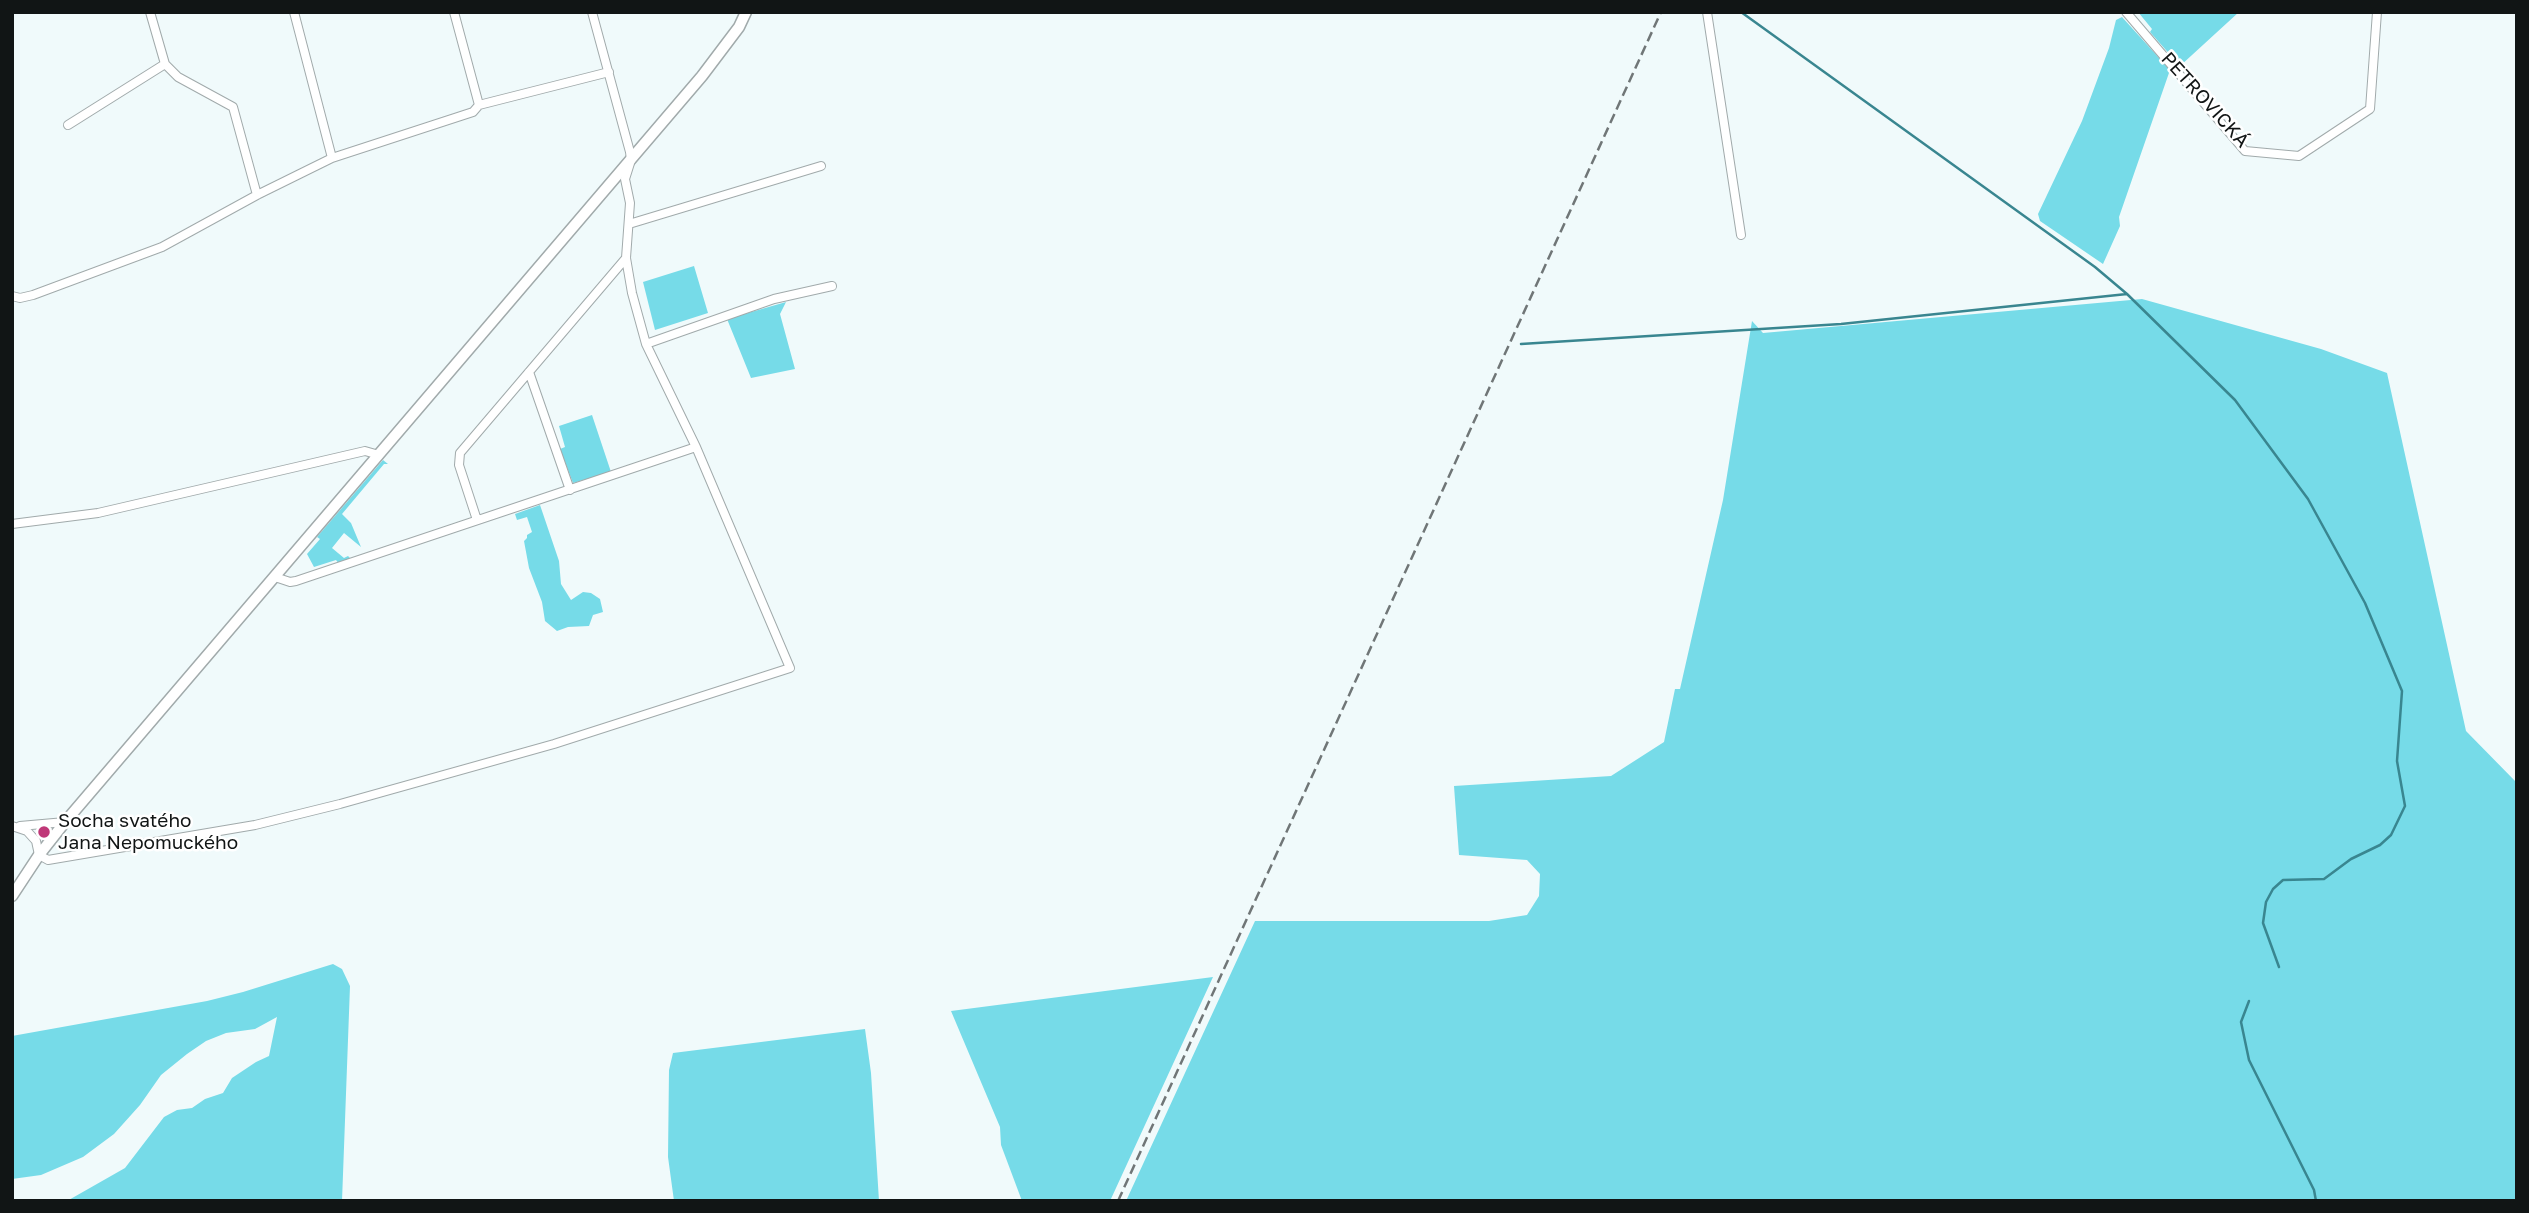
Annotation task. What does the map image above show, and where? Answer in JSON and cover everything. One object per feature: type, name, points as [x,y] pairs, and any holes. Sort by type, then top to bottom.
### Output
[{"type":"street","points":[[150,12],[165,64],[178,77],[233,107],[257,195]]},
{"type":"street","points":[[294,12],[332,158]]},
{"type":"street","points":[[454,12],[479,105]]},
{"type":"street","points":[[15,826],[32,836],[39,855],[48,860],[255,825],[554,744],[790,668],[696,447],[646,344],[626,258],[630,203],[625,179],[631,160],[592,12]]},
{"type":"street","points":[[12,897],[39,855],[65,822],[702,76],[739,27],[746,12]]},
{"type":"street","points":[[1707,12],[1741,235]]},
{"type":"street","name":"PETROVICKÁ","points":[[2126,12],[2245,151],[2299,156],[2370,109],[2377,12]]},
{"type":"street","points":[[68,125],[165,64]]},
{"type":"street","points":[[12,296],[19,298],[33,295],[162,247],[332,158],[473,112],[479,105],[609,72]]},
{"type":"street","points":[[629,224],[821,166]]},
{"type":"street","points":[[477,520],[459,465],[460,453],[626,258]]},
{"type":"street","points":[[646,344],[774,299],[832,286]]},
{"type":"street","points":[[529,372],[570,490]]},
{"type":"street","points":[[275,577],[296,581],[696,447]]},
{"type":"street","points":[[12,524],[98,513],[365,451],[379,456]]},
{"type":"street","points":[[15,826],[65,822]]},
{"type":"shaded area","points":[[2138,12],[2239,12],[2180,66],[2150,32],[2152,29]]},
{"type":"shaded area","points":[[2122,17],[2170,70],[2119,217],[2120,226],[2103,264],[2040,221],[2038,214],[2082,121],[2109,48],[2116,20]]},
{"type":"shaded area","points":[[694,266],[708,313],[655,330],[643,282]]},
{"type":"shaded area","points":[[2142,299],[2321,349],[2387,373],[2466,731],[2517,783],[2517,1201],[1126,1201],[1255,921],[1489,921],[1527,915],[1539,896],[1540,874],[1527,860],[1459,855],[1454,786],[1611,776],[1664,742],[1675,689],[1680,689],[1723,500],[1752,321],[1763,333]]},
{"type":"shaded area","points":[[786,302],[780,314],[795,369],[751,378],[727,319]]},
{"type":"shaded area","points":[[592,415],[611,472],[573,483],[560,449],[565,447],[559,426]]},
{"type":"shaded area","points":[[383,460],[388,464],[384,464],[342,514],[351,523],[361,547],[344,533],[332,548],[344,558],[348,556],[351,559],[339,564],[336,560],[314,567],[307,554],[320,539],[317,537]]},
{"type":"shaded area","points":[[540,505],[559,561],[561,584],[571,600],[583,592],[591,593],[600,599],[603,612],[593,615],[589,626],[568,627],[557,631],[545,621],[524,541],[532,532],[527,517],[517,520],[515,514]]},
{"type":"shaded area","points":[[333,964],[342,969],[350,986],[342,1201],[67,1201],[125,1168],[164,1117],[177,1110],[192,1108],[205,1099],[223,1093],[232,1078],[269,1056],[277,1017],[255,1029],[226,1033],[206,1041],[187,1054],[161,1075],[140,1105],[114,1134],[83,1157],[41,1175],[12,1179],[12,1036],[207,1001]]},
{"type":"shaded area","points":[[1213,977],[1110,1201],[1022,1201],[1001,1145],[1000,1127],[951,1011]]},
{"type":"shaded area","points":[[865,1029],[871,1073],[879,1201],[674,1201],[668,1157],[669,1070],[673,1053]]},
{"type":"waterway","points":[[1741,12],[2095,267],[2127,294],[2235,400],[2308,499],[2365,603],[2402,691],[2397,761],[2405,806],[2391,835],[2380,845],[2351,859],[2324,879],[2283,880],[2273,889],[2266,902],[2263,923],[2279,967]]},
{"type":"waterway","points":[[1521,344],[1841,324],[2127,294]]},
{"type":"waterway","points":[[2249,1001],[2241,1022],[2249,1060],[2314,1190],[2316,1201]]},
{"type":"railway","points":[[1118,1201],[1661,12]]},
{"type":"place","name":"Socha svatého Jana Nepomuckého","points":[[44,832]]}]
